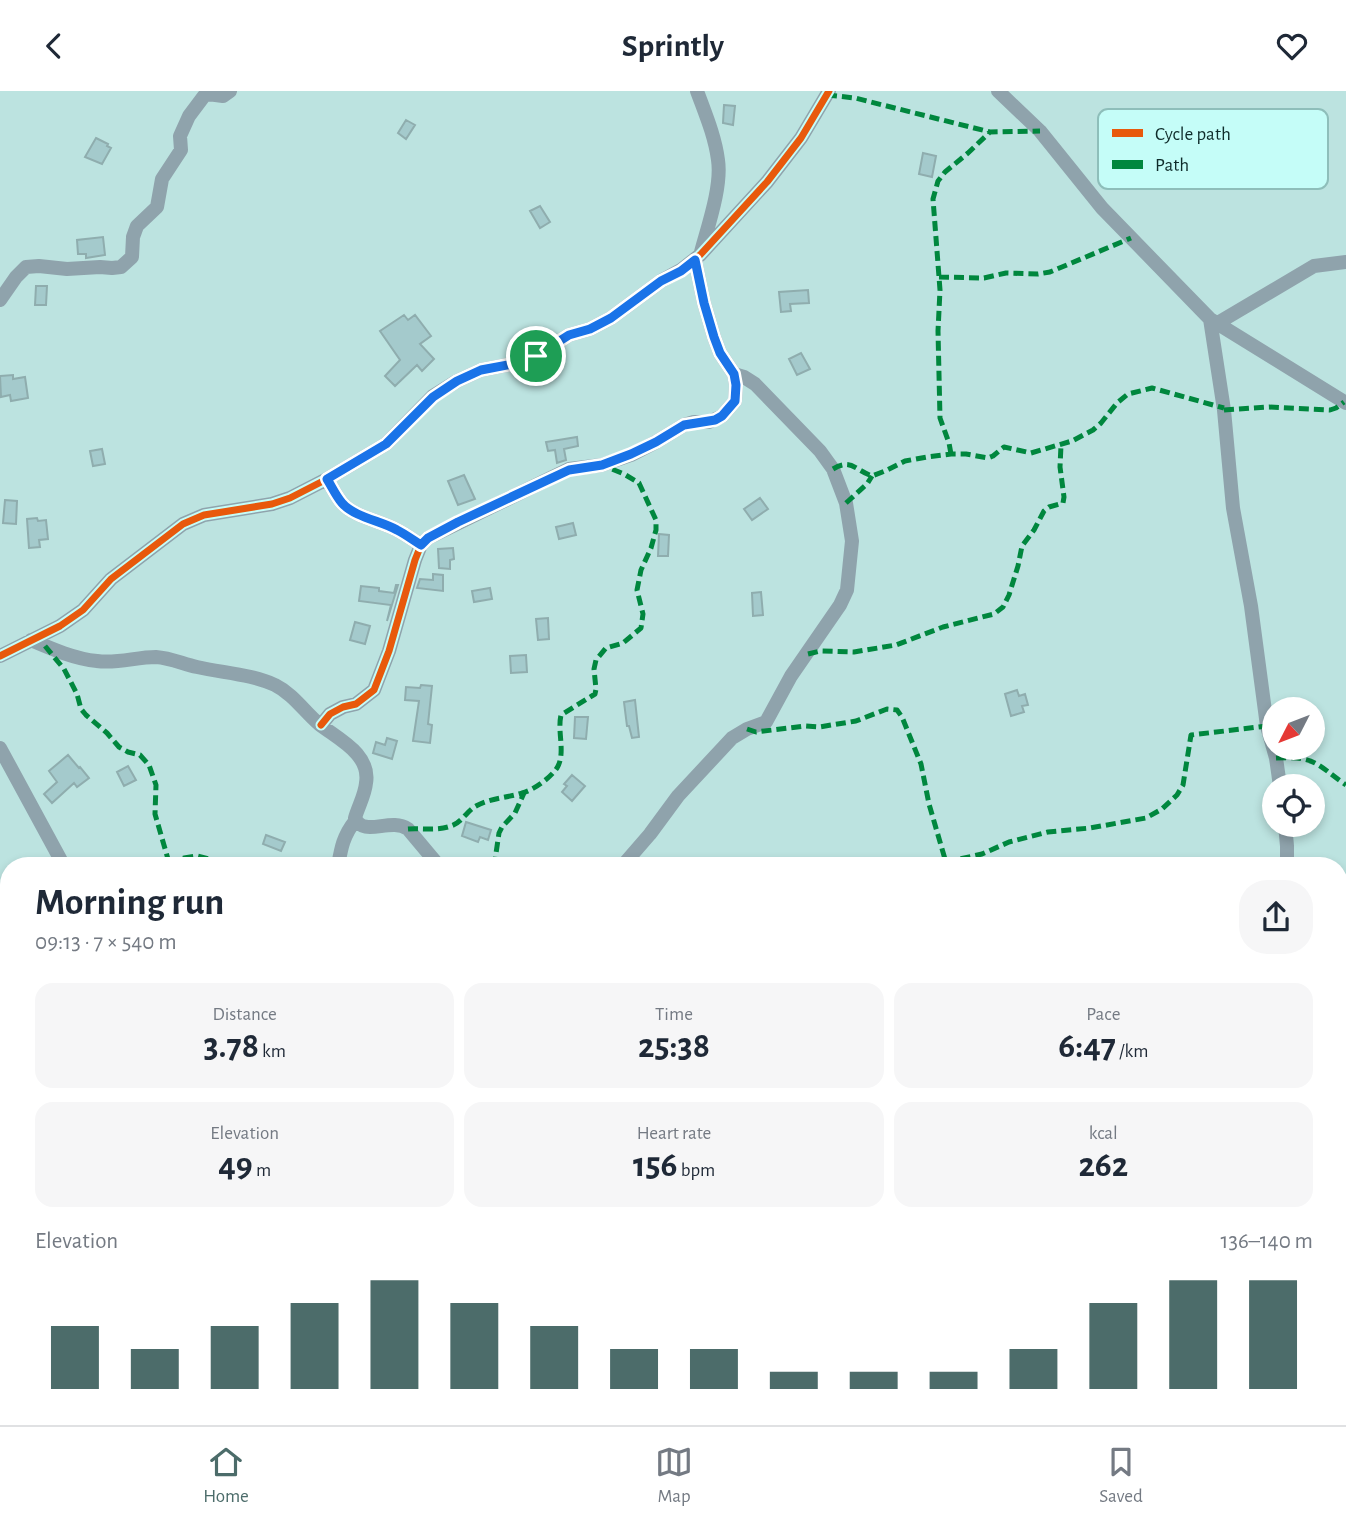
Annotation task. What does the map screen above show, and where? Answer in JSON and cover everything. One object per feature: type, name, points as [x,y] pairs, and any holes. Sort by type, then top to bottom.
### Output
[{"type":"street","points":[[0,300],[26,267],[112,268],[127,263],[132,257],[133,237],[137,226],[157,207],[162,179],[181,151],[180,136],[189,116],[204,96],[223,96],[230,91]]},
{"type":"street","points":[[321,726],[330,714],[356,704],[374,690],[421,545],[428,538],[569,470],[602,465],[656,442],[684,425],[715,420],[735,401],[734,374],[720,353],[714,337],[704,303],[698,258],[719,179],[719,162],[715,141],[697,91]]},
{"type":"street","points":[[0,656],[60,626],[83,610],[111,579],[183,524],[204,515],[272,504],[290,498],[386,444],[433,397],[457,381],[481,370],[523,362],[536,356],[569,335],[590,329],[611,318],[661,281],[681,271],[698,258],[767,182],[802,138],[829,91]]},
{"type":"street","points":[[998,91],[1040,131],[1102,208],[1213,321],[1346,403]]},
{"type":"street","points":[[1213,321],[1314,266],[1346,262]]},
{"type":"street","points":[[1213,321],[1233,508],[1251,606],[1267,726],[1278,774]]},
{"type":"street","points":[[630,857],[678,796],[732,738],[766,722],[791,676],[833,617],[846,590],[852,541],[846,503],[833,469],[820,451],[755,384],[734,374]]},
{"type":"street","points":[[327,479],[342,503],[349,508],[359,515],[398,530],[421,545]]},
{"type":"street","points":[[31,640],[89,660],[116,662],[141,658],[171,659],[197,667],[244,675],[286,692],[321,726],[350,748],[361,759],[367,771],[366,785],[355,821],[341,843],[339,857]]},
{"type":"street","points":[[0,748],[59,857]]},
{"type":"street","points":[[355,821],[363,828],[402,825],[431,857]]},
{"type":"street","points":[[1286,837],[1287,857]]},
{"type":"building","points":[[724,105],[735,106],[733,125],[723,123]]},
{"type":"building","points":[[406,120],[415,125],[406,139],[398,133]]},
{"type":"building","points":[[96,138],[111,148],[102,164],[85,157]]},
{"type":"building","points":[[923,153],[936,156],[932,177],[919,174]]},
{"type":"building","points":[[540,206],[550,222],[540,228],[530,211]]},
{"type":"building","points":[[103,237],[105,255],[86,258],[86,254],[78,254],[77,240]]},
{"type":"building","points":[[36,286],[47,286],[46,305],[35,305]]},
{"type":"building","points":[[808,290],[809,303],[790,304],[791,311],[781,312],[779,292]]},
{"type":"building","points":[[404,315],[408,320],[415,315],[431,336],[420,344],[434,359],[422,371],[417,365],[395,386],[385,376],[400,360],[380,331]]},
{"type":"building","points":[[801,353],[810,369],[797,375],[789,359]]},
{"type":"building","points":[[13,375],[13,379],[25,377],[28,398],[11,401],[10,395],[1,397],[0,376]]},
{"type":"building","points":[[577,437],[578,446],[564,449],[566,460],[557,463],[555,450],[548,451],[546,442]]},
{"type":"building","points":[[102,449],[105,464],[93,466],[90,451]]},
{"type":"building","points":[[464,475],[475,499],[458,505],[448,481]]},
{"type":"building","points":[[760,498],[768,509],[752,520],[744,509]]},
{"type":"building","points":[[5,500],[17,501],[16,524],[3,523]]},
{"type":"building","points":[[37,518],[38,521],[46,520],[48,539],[39,540],[40,547],[29,548],[27,519]]},
{"type":"building","points":[[573,523],[576,535],[559,539],[556,527]]},
{"type":"building","points":[[659,534],[669,535],[668,556],[658,556]]},
{"type":"building","points":[[453,548],[454,559],[450,560],[450,569],[439,568],[438,549]]},
{"type":"building","points":[[433,574],[443,575],[443,591],[417,588],[420,579],[433,580]]},
{"type":"building","points":[[398,585],[387,621],[391,605],[359,601],[361,586],[394,593]]},
{"type":"building","points":[[490,588],[492,599],[474,602],[472,591]]},
{"type":"building","points":[[761,592],[763,615],[753,616],[752,593]]},
{"type":"building","points":[[548,618],[549,639],[538,640],[536,619]]},
{"type":"building","points":[[355,622],[370,626],[365,644],[350,640]]},
{"type":"building","points":[[526,655],[527,672],[511,673],[510,656]]},
{"type":"building","points":[[421,685],[432,686],[428,724],[432,725],[430,743],[413,741],[419,701],[405,700],[406,687],[420,688]]},
{"type":"building","points":[[1017,690],[1019,696],[1025,694],[1028,705],[1022,706],[1024,712],[1011,716],[1005,694]]},
{"type":"building","points":[[635,700],[639,737],[632,738],[627,726],[624,702]]},
{"type":"building","points":[[575,717],[588,717],[586,739],[574,738]]},
{"type":"building","points":[[387,738],[397,741],[392,759],[373,753],[376,742],[385,745]]},
{"type":"building","points":[[68,755],[89,778],[77,787],[74,783],[52,803],[44,794],[57,782],[49,771]]},
{"type":"building","points":[[128,766],[136,780],[124,786],[117,772]]},
{"type":"building","points":[[572,775],[585,786],[572,801],[562,792],[567,786],[564,784]]},
{"type":"building","points":[[466,822],[491,830],[488,840],[480,837],[478,842],[462,836]]},
{"type":"building","points":[[266,835],[285,842],[281,851],[263,844]]},
{"type":"marked path","points":[[827,95],[855,98],[990,132],[1040,131]]},
{"type":"marked path","points":[[951,454],[940,418],[940,290],[933,199],[938,181],[945,172],[990,132]]},
{"type":"marked path","points":[[939,277],[984,278],[1006,273],[1050,272],[1131,238]]},
{"type":"marked path","points":[[833,469],[849,465],[872,476],[905,461],[927,457],[966,454],[988,458],[1004,447],[1031,453],[1072,441],[1093,430],[1128,394],[1152,388],[1224,408]]},
{"type":"marked path","points":[[1224,410],[1269,407],[1330,410],[1344,402]]},
{"type":"marked path","points":[[808,654],[820,651],[854,652],[896,645],[943,627],[994,614],[1003,607],[1009,595],[1022,546],[1044,511],[1063,503],[1061,445]]},
{"type":"marked path","points":[[408,829],[446,828],[481,803],[516,795],[546,780],[560,762],[561,715],[595,694],[596,660],[606,648],[623,643],[641,628],[643,614],[637,590],[641,570],[656,530],[656,520],[639,483],[602,465]]},
{"type":"marked path","points":[[846,503],[872,476]]},
{"type":"marked path","points":[[45,646],[64,669],[86,715],[119,747],[140,755],[149,765],[156,785],[155,814],[167,857]]},
{"type":"marked path","points":[[747,729],[756,732],[805,726],[819,727],[856,721],[887,709],[897,710],[921,764],[944,857]]},
{"type":"marked path","points":[[968,857],[1009,842],[1048,832],[1146,818],[1162,809],[1183,785],[1191,735],[1262,727]]},
{"type":"marked path","points":[[1308,760],[1346,785]]},
{"type":"marked path","points":[[495,857],[499,833],[515,813],[524,793]]},
{"type":"marked path","points":[[190,857],[201,857]]},
{"type":"cycle path","points":[[0,656],[60,626],[83,610],[111,579],[183,524],[204,515],[272,504],[290,498],[386,444],[433,396],[457,381],[481,370],[523,362],[569,335],[590,329],[611,318],[700,255],[767,182],[801,138],[829,91]]},
{"type":"cycle path","points":[[321,725],[330,714],[356,704],[374,690],[389,651],[415,560],[421,545],[428,538],[569,469],[602,465],[631,455],[684,425],[709,422],[722,416],[735,401],[734,374],[720,353],[714,337],[695,260]]},
{"type":"route","points":[[695,260],[714,337],[720,353],[734,374],[735,401],[715,420],[684,425],[656,442],[602,465],[569,470],[458,522],[428,538],[421,545],[398,530],[359,515],[342,503],[327,479],[386,444],[404,423],[433,397],[457,381],[481,370],[523,362],[536,356],[569,335],[590,329],[611,318],[695,260]]}]
